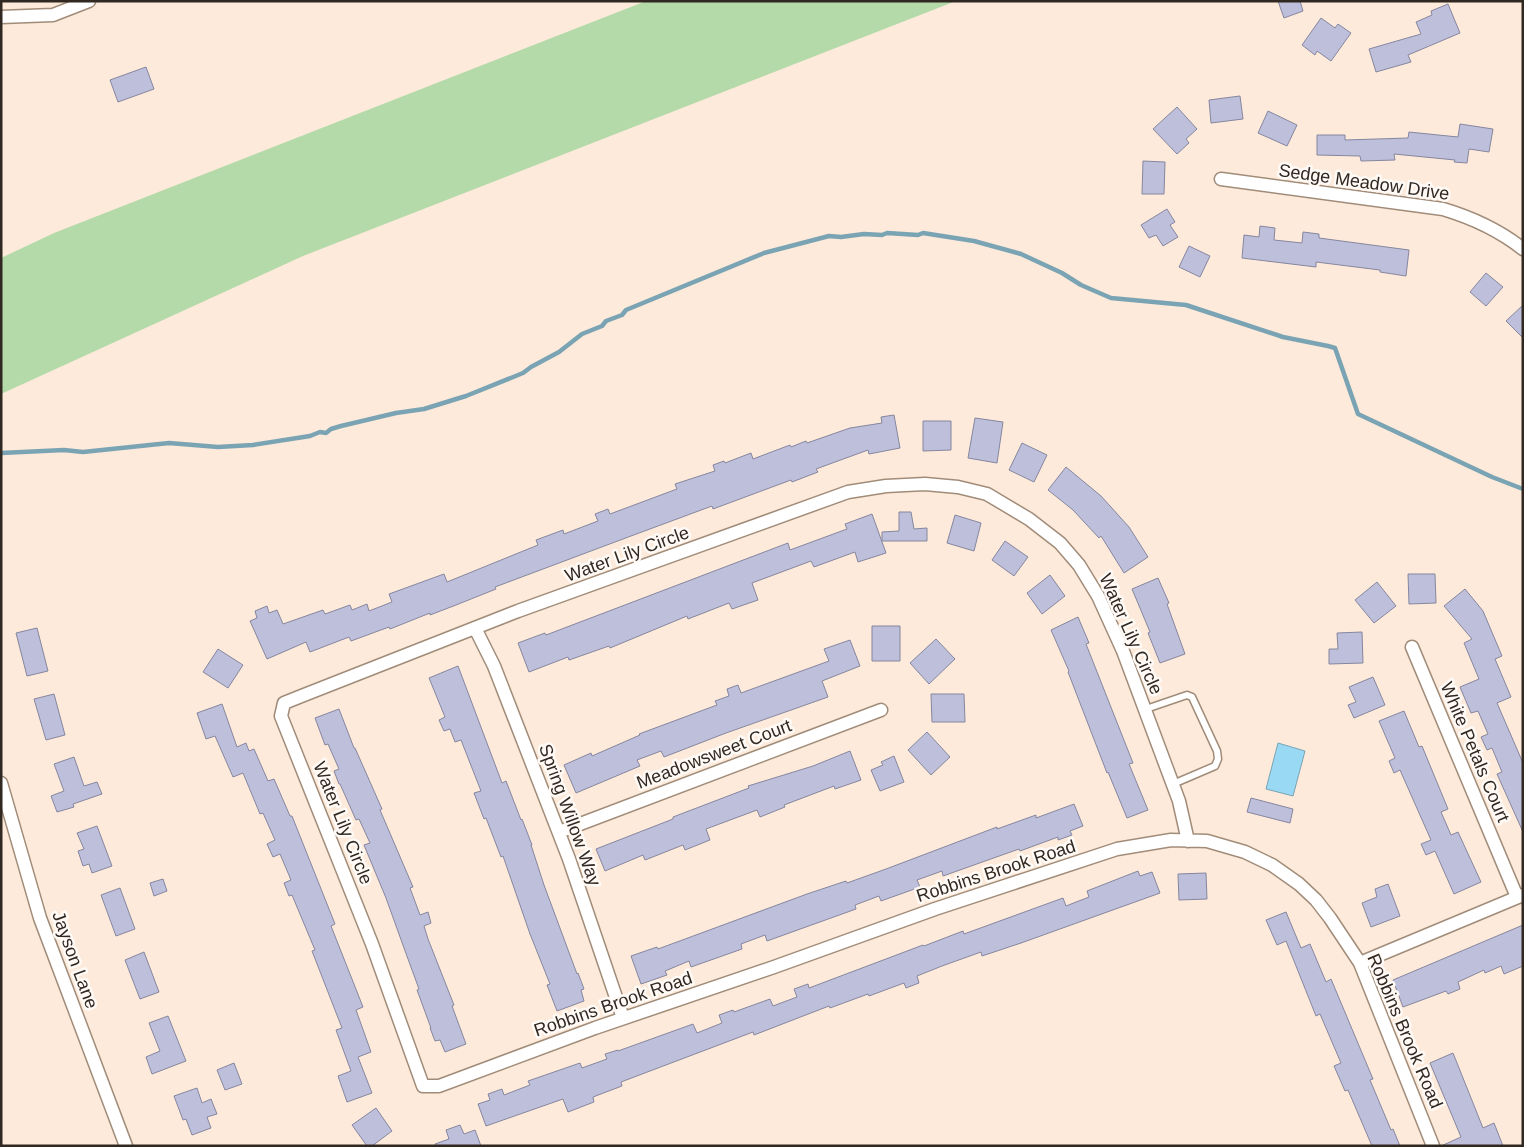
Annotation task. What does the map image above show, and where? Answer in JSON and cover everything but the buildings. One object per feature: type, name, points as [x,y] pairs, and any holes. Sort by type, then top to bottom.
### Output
[{"type":"street","points":[[1,17],[53,15],[89,1]]},
{"type":"street","name":"Sedge Meadow Drive","points":[[1221,179],[1444,209],[1490,227],[1523,249]]},
{"type":"street","name":"Water Lily Circle","points":[[423,1086],[372,944],[281,716],[284,703],[527,608],[848,492],[886,486],[925,484],[950,486],[987,494],[1029,519],[1060,543],[1079,565],[1098,596],[1123,651],[1179,801],[1188,841]]},
{"type":"street","name":"Spring Willow Way","points":[[475,628],[494,666],[559,832],[623,1018]]},
{"type":"street","name":"White Petals Court","points":[[1412,647],[1520,896]]},
{"type":"street","name":"Meadowsweet Court","points":[[559,832],[881,710]]},
{"type":"street","name":"Jayson Lane","points":[[1,783],[40,918],[126,1146]]},
{"type":"street","name":"Robbins Brook Road","points":[[423,1086],[439,1086],[623,1018],[774,967],[935,909],[1117,849],[1171,840],[1207,842],[1245,852],[1272,865],[1299,884],[1316,900],[1360,963],[1433,1146]]},
{"type":"street","points":[[1360,963],[1520,896]]},
{"type":"lane","points":[[1146,709],[1187,696],[1192,697],[1217,751],[1218,759],[1215,766],[1173,784]]},
{"type":"green space","points":[[646,1],[956,1],[303,256],[1,394],[1,258],[54,233]]},
{"type":"water","points":[[1278,743],[1305,751],[1293,796],[1266,789]]},
{"type":"waterway","points":[[1,453],[64,450],[83,452],[169,443],[218,447],[253,445],[310,436],[320,432],[326,433],[331,429],[341,426],[396,413],[424,409],[466,396],[523,373],[559,352],[582,334],[602,326],[606,321],[622,315],[626,310],[764,253],[829,236],[882,235],[887,233],[918,235],[923,233],[974,241],[1021,254],[1111,298],[1186,305],[1283,337],[1335,348],[1358,414],[1492,477],[1523,489]]}]
